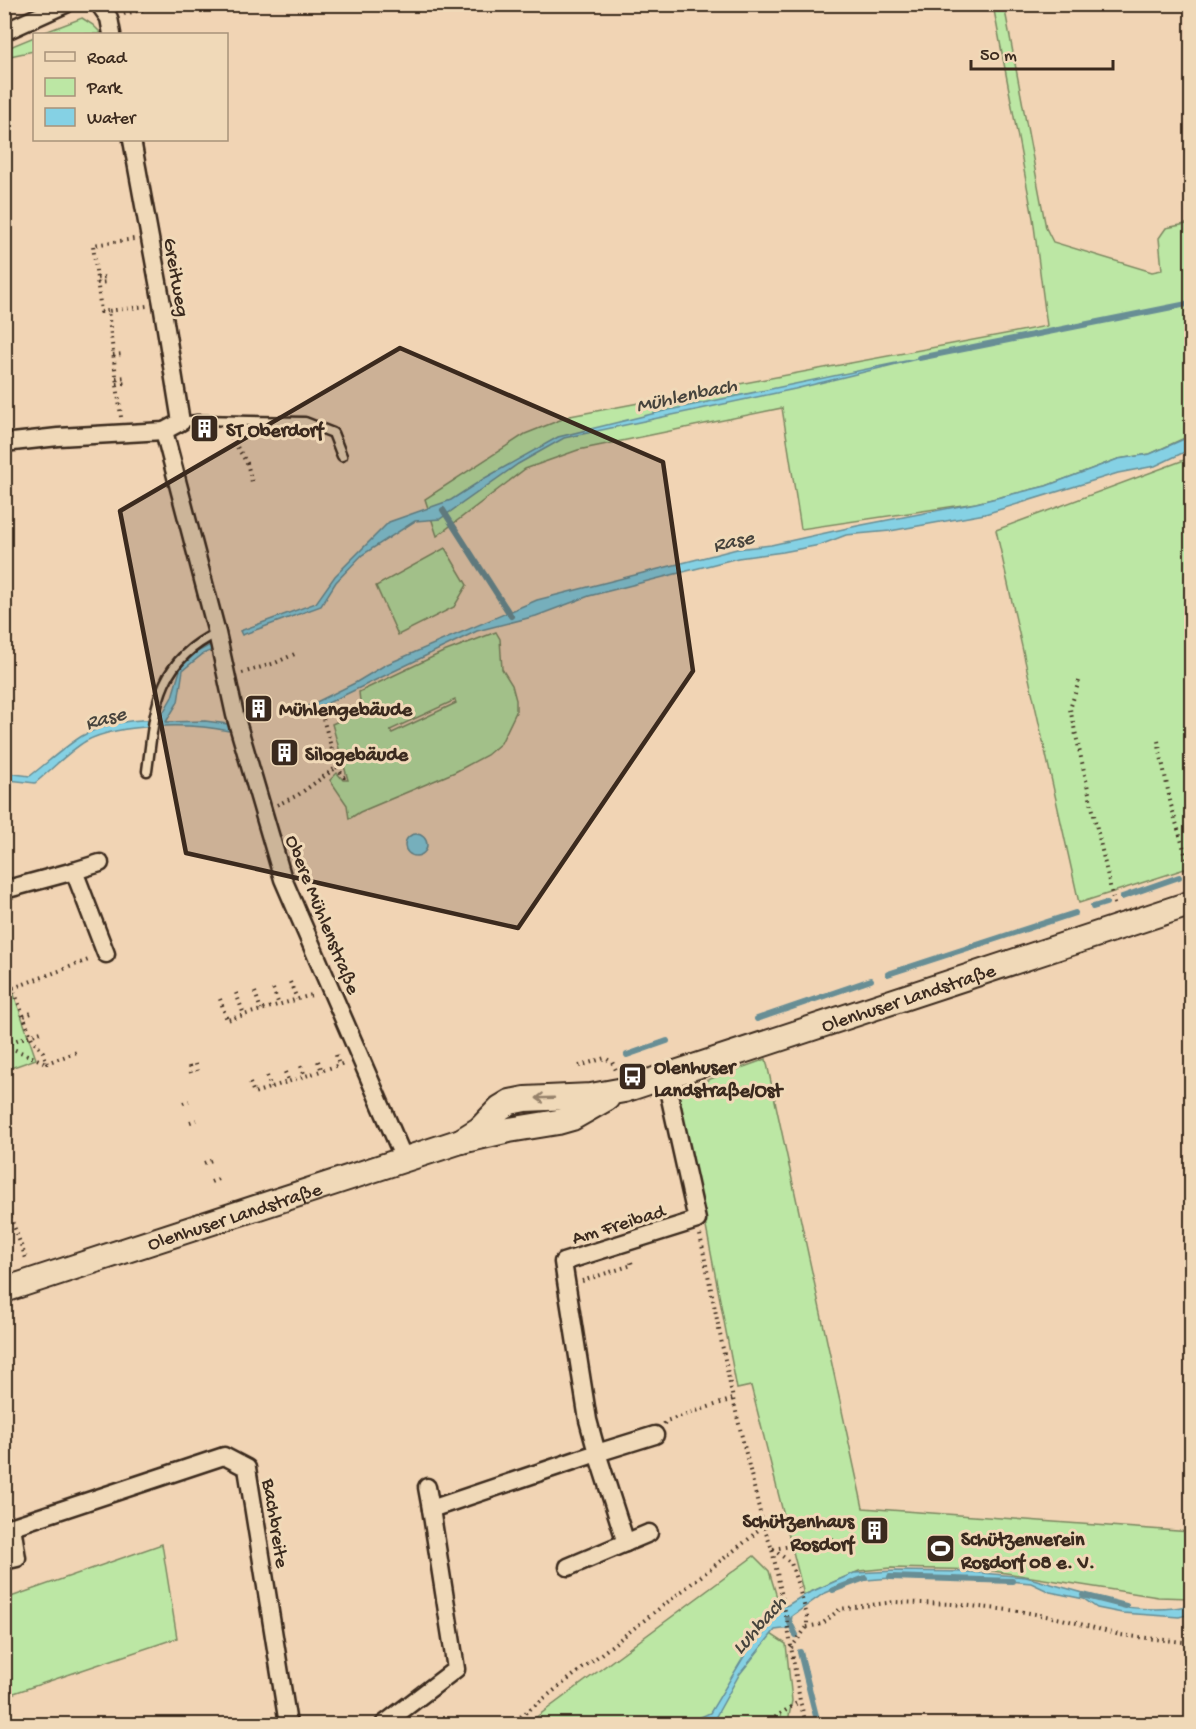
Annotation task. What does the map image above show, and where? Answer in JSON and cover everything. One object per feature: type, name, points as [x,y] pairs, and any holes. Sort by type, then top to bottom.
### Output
[{"type":"street","points":[[4,32],[66,4]]},
{"type":"street","points":[[104,11],[112,33]]},
{"type":"street","name":"Greitweg","points":[[132,141],[181,422]]},
{"type":"street","points":[[4,443],[58,437],[164,431],[181,422]]},
{"type":"street","name":"Obere Mühlenstraße","points":[[164,431],[235,715],[283,879],[405,1161]]},
{"type":"street","points":[[4,890],[100,863]]},
{"type":"street","points":[[74,871],[106,954]]},
{"type":"street","name":"Olenhuser Landstraße","points":[[4,1290],[461,1142],[572,1118],[624,1090],[1191,903]]},
{"type":"street","points":[[665,1077],[697,1220]]},
{"type":"street","name":"Am Freibad","points":[[626,1543],[588,1420],[563,1262],[697,1220]]},
{"type":"street","points":[[431,1509],[655,1434]]},
{"type":"street","name":"Bachbreite","points":[[4,1561],[17,1558],[8,1528],[224,1456],[247,1468],[288,1725]]},
{"type":"street","points":[[384,1725],[456,1669],[427,1487]]},
{"type":"street","points":[[568,1567],[649,1533]]},
{"type":"lane","points":[[181,422],[197,420],[305,422],[333,433],[342,456]]},
{"type":"lane","points":[[147,771],[154,718],[170,670],[198,642],[218,640]]},
{"type":"path","points":[[104,11],[166,4]]},
{"type":"path","points":[[150,237],[93,245],[101,312],[162,304]]},
{"type":"path","points":[[97,281],[107,280]]},
{"type":"path","points":[[108,311],[123,434]]},
{"type":"path","points":[[113,355],[124,354]]},
{"type":"path","points":[[116,378],[127,377]]},
{"type":"path","points":[[117,384],[128,383]]},
{"type":"path","points":[[231,437],[247,463],[252,482]]},
{"type":"path","points":[[227,678],[275,663],[297,653]]},
{"type":"path","points":[[1078,681],[1070,709],[1115,908]]},
{"type":"path","points":[[322,715],[338,767],[344,777],[346,776]]},
{"type":"path","points":[[1158,741],[1171,805],[1191,877]]},
{"type":"path","points":[[298,795],[338,767]]},
{"type":"path","points":[[13,988],[106,954]]},
{"type":"path","points":[[4,964],[31,1036],[43,1052],[47,1063]]},
{"type":"path","points":[[4,987],[9,977]]},
{"type":"path","points":[[290,982],[297,999]]},
{"type":"path","points":[[273,988],[279,1005]]},
{"type":"path","points":[[220,999],[227,1020],[330,989]]},
{"type":"path","points":[[255,992],[261,1010]]},
{"type":"path","points":[[236,993],[244,1015]]},
{"type":"path","points":[[24,1016],[34,1012]]},
{"type":"path","points":[[4,1045],[41,1032]]},
{"type":"path","points":[[4,1045],[47,1063],[77,1052]]},
{"type":"path","points":[[336,1054],[339,1065]]},
{"type":"path","points":[[250,1083],[254,1093],[360,1058]]},
{"type":"path","points":[[579,1066],[605,1058],[612,1062],[624,1090]]},
{"type":"path","points":[[318,1061],[322,1071]]},
{"type":"path","points":[[195,1064],[197,1071]]},
{"type":"path","points":[[189,1066],[191,1073]]},
{"type":"path","points":[[301,1066],[305,1076]]},
{"type":"path","points":[[285,1072],[289,1082]]},
{"type":"path","points":[[267,1076],[272,1088]]},
{"type":"path","points":[[183,1103],[189,1101]]},
{"type":"path","points":[[190,1122],[196,1120]]},
{"type":"path","points":[[204,1163],[212,1160]]},
{"type":"path","points":[[211,1182],[219,1179]]},
{"type":"path","points":[[4,1200],[34,1281]]},
{"type":"path","points":[[697,1220],[733,1399],[763,1525],[772,1549],[806,1725]]},
{"type":"path","points":[[567,1286],[632,1265],[625,1243]]},
{"type":"path","points":[[655,1434],[666,1421],[733,1399]]},
{"type":"path","points":[[511,1725],[750,1538],[763,1525]]},
{"type":"path","points":[[772,1549],[835,1539]]},
{"type":"path","points":[[772,1549],[791,1563],[807,1615],[807,1627],[791,1648]]},
{"type":"path","points":[[807,1627],[822,1624],[840,1609],[894,1602],[951,1604],[1019,1611],[1062,1619],[1120,1635],[1191,1643]]},
{"type":"path","points":[[765,1725],[800,1701]]},
{"type":"highlighted area","points":[[400,348],[663,462],[693,671],[518,928],[186,853],[120,511]]},
{"type":"green space","points":[[993,5],[1004,5],[1046,228],[1053,242],[1152,272],[1162,270],[1159,238],[1166,228],[1191,223],[1191,435],[1150,454],[1118,459],[1046,486],[976,503],[801,529],[782,408],[578,450],[525,469],[437,536],[425,499],[525,434],[570,416],[1047,326],[1033,218]]},
{"type":"green space","points":[[82,18],[101,33],[43,33]]},
{"type":"green space","points":[[33,37],[33,51],[5,57],[5,49]]},
{"type":"green space","points":[[1191,449],[1191,867],[1079,903],[996,530],[1187,459],[1186,451]]},
{"type":"green space","points":[[445,548],[467,585],[454,607],[398,635],[376,586]]},
{"type":"green space","points":[[496,632],[500,639],[502,669],[512,685],[516,700],[516,712],[501,743],[487,755],[455,772],[360,812],[349,819],[347,805],[330,780],[337,773],[343,780],[348,780],[332,724],[361,711],[359,692],[441,653]],"holes":[[[455,700],[456,703],[392,733],[390,730]]]},
{"type":"green space","points":[[7,974],[36,1059],[5,1070],[4,975]]},
{"type":"green space","points":[[766,1059],[863,1508],[1191,1532],[1191,1598],[1158,1597],[987,1570],[891,1568],[859,1571],[804,1595],[751,1386],[737,1389],[706,1227],[678,1100],[685,1088]]},
{"type":"green space","points":[[162,1544],[177,1638],[8,1695],[12,1718],[5,1720],[5,1599]]},
{"type":"green space","points":[[754,1556],[769,1571],[780,1607],[767,1623],[766,1631],[786,1644],[792,1701],[789,1716],[791,1724],[527,1724]]},
{"type":"water","points":[[925,357],[795,389],[564,438],[518,464],[440,519],[415,521],[362,555],[336,582],[321,606],[242,635],[240,631],[316,603],[335,576],[389,522],[451,500],[558,437],[664,411]]},
{"type":"water","points":[[1191,436],[1191,449],[1155,466],[1118,473],[985,514],[890,531],[846,535],[820,545],[738,558],[589,596],[536,616],[477,631],[297,718],[294,713],[355,683],[385,665],[537,600],[737,549],[771,545],[976,503],[1046,486],[1118,459],[1150,454]]},
{"type":"water","points":[[214,643],[215,649],[203,654],[183,670],[178,702],[166,722],[205,721],[228,724],[229,731],[214,728],[156,726],[100,735],[80,745],[35,783],[9,780],[5,788],[7,773],[30,776],[82,736],[100,728],[139,720],[159,720],[172,697],[181,667],[197,652]]},
{"type":"water","points":[[416,834],[424,837],[427,845],[424,853],[416,856],[408,853],[405,845],[408,837]]},
{"type":"water","points":[[971,1572],[1026,1577],[1123,1606],[1152,1609],[1191,1605],[1191,1614],[1179,1617],[1122,1613],[1097,1608],[1084,1599],[1050,1592],[1031,1583],[976,1578],[904,1577],[854,1581],[823,1594],[792,1616],[790,1628],[775,1630],[739,1675],[715,1718],[702,1724],[685,1724],[710,1713],[749,1648],[766,1631],[767,1623],[780,1607],[854,1573]]},
{"type":"waterway","name":"Mühlenbach","points":[[919,358],[1192,303]]},
{"type":"waterway","points":[[443,510],[511,616]]},
{"type":"waterway","points":[[1122,897],[1179,877]]},
{"type":"waterway","points":[[1093,907],[1106,903]]},
{"type":"waterway","points":[[888,974],[1075,913]]},
{"type":"waterway","points":[[757,1019],[871,980]]},
{"type":"waterway","points":[[627,1055],[667,1041]]},
{"type":"waterway","name":"Luhbach","points":[[890,1577],[1012,1581]]},
{"type":"waterway","name":"Luhbach","points":[[833,1590],[865,1578]]},
{"type":"waterway","name":"Luhbach","points":[[1083,1595],[1126,1606]]},
{"type":"waterway","points":[[788,1619],[796,1635]]},
{"type":"waterway","points":[[800,1652],[818,1724]]},
{"type":"place","name":"ST Oberdorf","points":[[205,429]]},
{"type":"place","name":"Mühlengebäude","points":[[258,708]]},
{"type":"place","name":"Silogebäude","points":[[284,753]]},
{"type":"place","name":"Olenhuser Landstraße/Ost","points":[[633,1077]]},
{"type":"place","name":"Schützenhaus Rosdorf","points":[[875,1531]]},
{"type":"place","name":"Schützenverein Rosdorf 08 e. V.","points":[[940,1549]]},
{"type":"water label","name":"Rase","points":[[733,540]]},
{"type":"water label","name":"Rase","points":[[105,717]]}]
